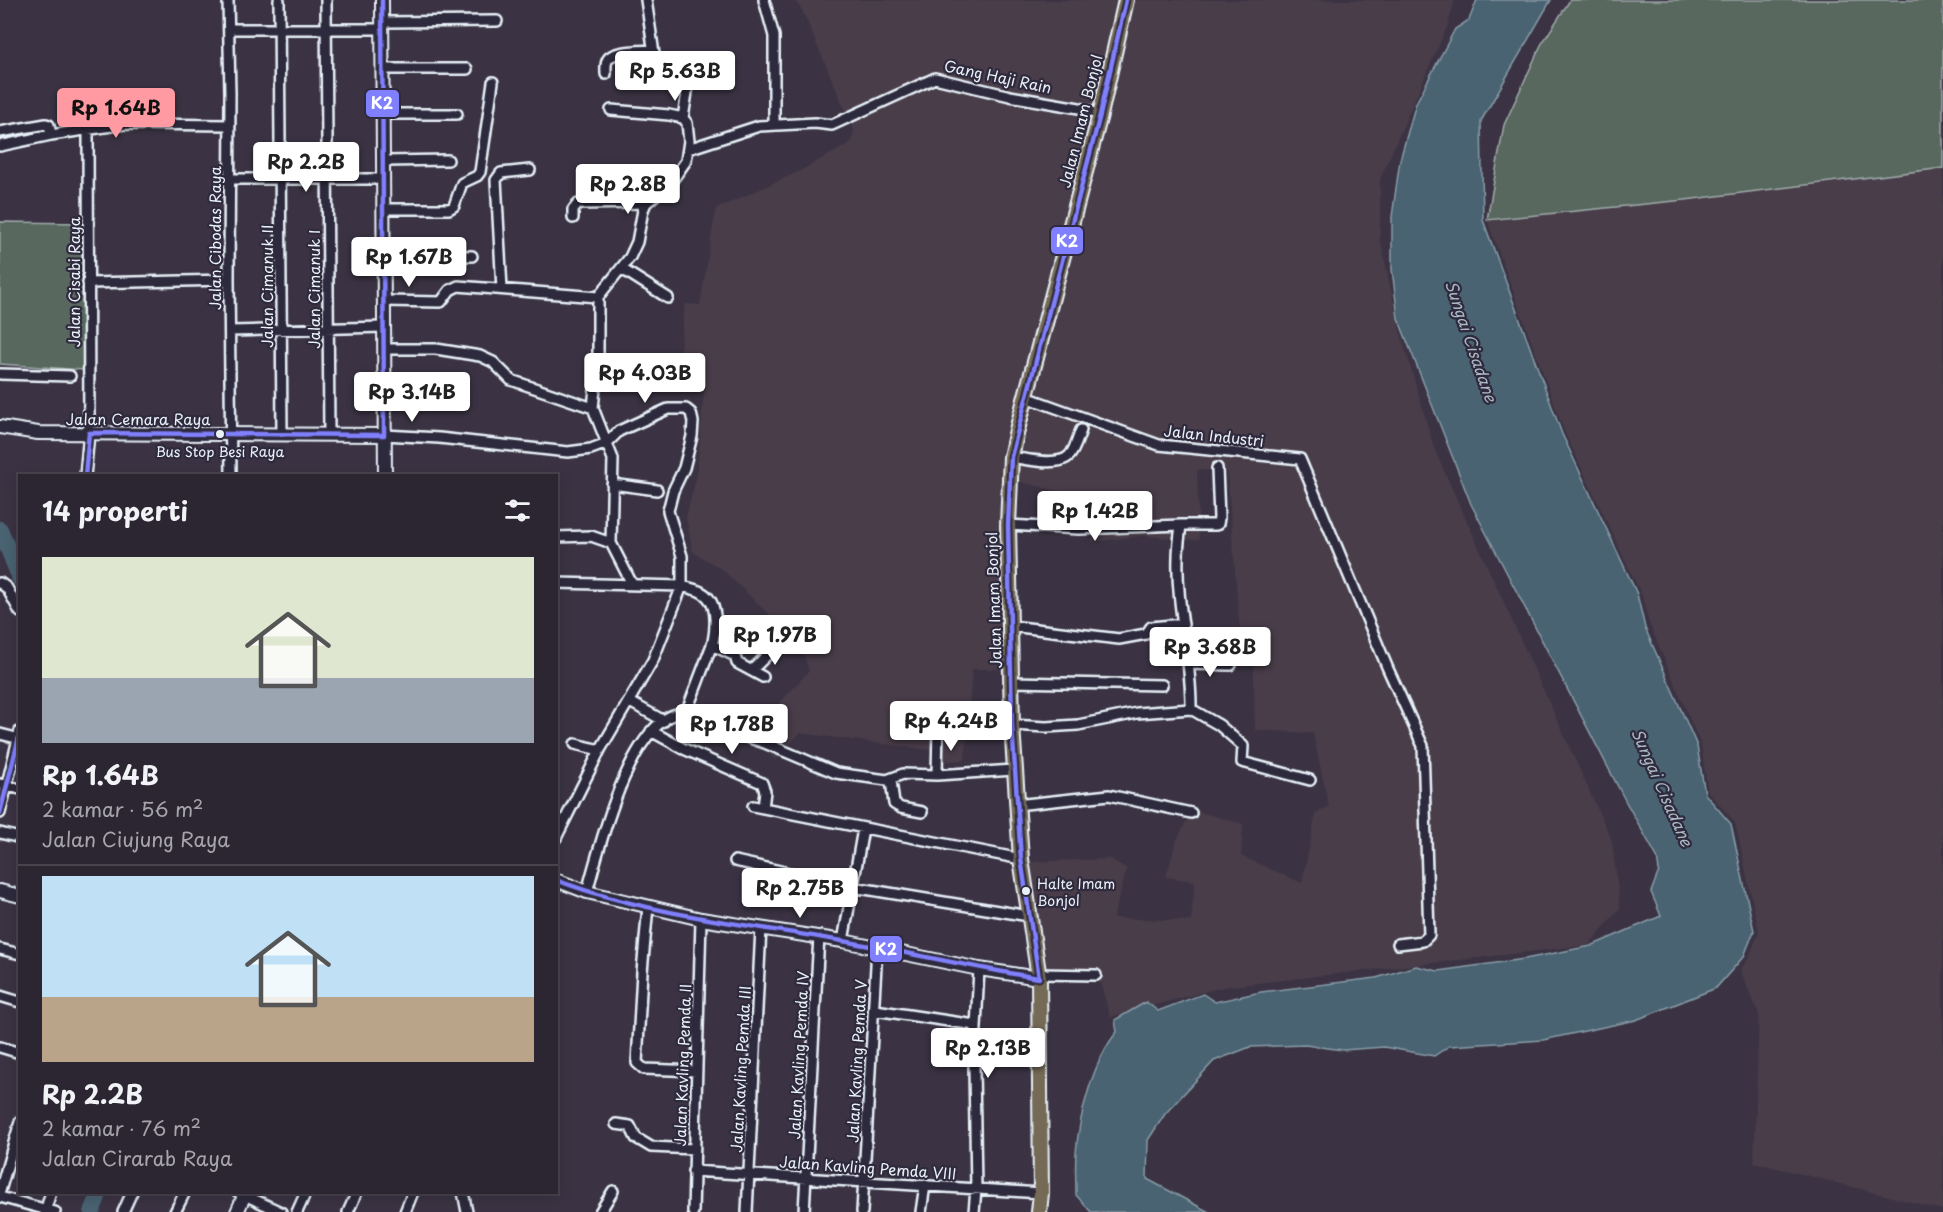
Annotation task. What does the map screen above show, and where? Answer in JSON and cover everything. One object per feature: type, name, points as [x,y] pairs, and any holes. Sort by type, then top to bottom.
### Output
[{"type":"main road","name":"Jalan Imam Bonjol","points":[[1039,1212],[1041,1193],[1039,976],[1021,859],[1012,725],[1008,525],[1011,457],[1100,115],[1126,0]]},
{"type":"street","name":"Jalan Cibodas Raya","points":[[228,0],[231,474]]},
{"type":"street","name":"Jalan Cimanuk II","points":[[279,0],[282,435]]},
{"type":"street","name":"Jalan Cimanuk I","points":[[326,0],[329,434]]},
{"type":"street","points":[[382,0],[385,474]]},
{"type":"street","points":[[646,0],[653,53],[659,70],[682,77],[686,81],[683,118]]},
{"type":"street","points":[[764,0],[774,36],[774,124]]},
{"type":"street","points":[[229,29],[326,28],[497,21]]},
{"type":"street","points":[[606,74],[606,62],[615,53],[653,53]]},
{"type":"street","points":[[637,82],[640,60],[653,53]]},
{"type":"street","points":[[383,69],[467,69]]},
{"type":"street","name":"Gang Haji Rain","points":[[688,149],[742,131],[774,124],[832,125],[935,78],[1010,96],[1079,108],[1100,115]]},
{"type":"street","points":[[384,209],[449,209],[454,207],[462,183],[477,176],[480,172],[493,82]]},
{"type":"street","points":[[611,110],[669,115],[683,118],[687,123],[686,161],[646,203],[637,242],[622,269],[598,297],[598,359],[593,408],[613,459],[611,543],[632,584]]},
{"type":"street","points":[[384,114],[458,114]]},
{"type":"street","points":[[0,132],[46,124],[49,125],[51,135]]},
{"type":"street","points":[[0,146],[51,135],[125,124],[230,125]]},
{"type":"street","name":"Jalan Cisabi Raya","points":[[88,131],[89,433]]},
{"type":"street","points":[[384,161],[448,160]]},
{"type":"street","points":[[502,289],[496,180],[501,173],[530,170]]},
{"type":"street","points":[[229,179],[384,179]]},
{"type":"street","points":[[573,218],[573,210],[578,204],[646,203]]},
{"type":"street","points":[[384,254],[472,255]]},
{"type":"street","points":[[622,269],[668,298]]},
{"type":"street","points":[[88,283],[229,280]]},
{"type":"street","points":[[384,301],[441,302],[450,290],[458,286],[598,297]]},
{"type":"street","points":[[230,331],[384,327]]},
{"type":"street","points":[[384,349],[436,349],[480,356],[493,362],[511,380],[593,408]]},
{"type":"street","points":[[0,374],[70,376]]},
{"type":"street","name":"Jalan Industri","points":[[1026,398],[1159,445],[1300,459],[1388,669],[1423,746],[1429,935],[1423,941],[1398,944]]},
{"type":"street","points":[[384,435],[439,438],[568,452],[591,449],[607,443],[619,431],[668,409],[686,409],[691,413],[692,436],[684,468],[670,500],[668,511],[682,556],[682,586],[662,641],[630,702],[600,750],[558,834]]},
{"type":"street","name":"Jalan Cemara Raya","points":[[0,427],[26,432],[384,435]]},
{"type":"street","points":[[1011,457],[1053,462],[1064,459],[1070,455],[1081,430]]},
{"type":"street","points":[[85,474],[89,433]]},
{"type":"street","points":[[1008,525],[1079,528],[1218,524],[1217,468]]},
{"type":"street","points":[[612,484],[657,490]]},
{"type":"street","points":[[1181,525],[1178,558],[1183,624],[1189,664],[1191,709]]},
{"type":"street","points":[[558,537],[591,536],[611,543]]},
{"type":"street","points":[[558,583],[682,586],[700,591],[708,597],[713,606],[715,631],[712,645],[686,713]]},
{"type":"street","points":[[0,585],[7,588],[18,608]]},
{"type":"street","points":[[1011,626],[1119,639],[1146,634],[1151,627],[1183,624]]},
{"type":"street","points":[[752,670],[778,644]]},
{"type":"street","points":[[712,645],[735,656],[738,663],[763,677]]},
{"type":"street","points":[[1189,664],[1231,665]]},
{"type":"street","points":[[1012,682],[1162,684]]},
{"type":"street","points":[[630,702],[664,721]]},
{"type":"street","points":[[1012,725],[1046,727],[1078,725],[1137,713],[1191,709],[1220,725],[1243,746],[1242,762],[1310,780]]},
{"type":"street","points":[[587,892],[612,804],[642,743],[651,731],[675,714],[686,713],[713,726],[765,743],[825,770],[871,778],[891,780],[903,774],[937,775],[1014,770]]},
{"type":"street","points":[[937,775],[938,729]]},
{"type":"street","points":[[651,731],[684,749],[762,783],[765,792],[758,807],[1021,859]]},
{"type":"street","points":[[0,734],[18,736]]},
{"type":"street","points":[[0,813],[4,785],[18,739]]},
{"type":"street","points":[[575,744],[600,750]]},
{"type":"street","points":[[891,780],[894,804],[901,808],[922,812]]},
{"type":"street","points":[[1016,805],[1109,795],[1191,813]]},
{"type":"street","points":[[843,940],[863,829]]},
{"type":"street","points":[[0,833],[18,838]]},
{"type":"street","points":[[735,861],[853,886],[1029,916]]},
{"type":"street","points":[[558,881],[587,892],[701,919],[843,940],[979,969],[1039,976],[1096,975]]},
{"type":"street","points":[[0,891],[18,896]]},
{"type":"street","points":[[648,906],[637,1063],[644,1070],[697,1071]]},
{"type":"street","name":"Jalan Kavling Pemda II","points":[[693,1212],[701,919]]},
{"type":"street","name":"Jalan Kavling Pemda III","points":[[747,1212],[761,928]]},
{"type":"street","name":"Jalan Kavling Pemda IV","points":[[804,1212],[819,936]]},
{"type":"street","name":"Jalan Kavling Pemda V","points":[[862,1212],[877,948]]},
{"type":"street","points":[[0,949],[18,954]]},
{"type":"street","points":[[974,1212],[976,1189],[975,1025],[979,969]]},
{"type":"street","points":[[0,996],[18,1001]]},
{"type":"street","points":[[874,1010],[975,1025]]},
{"type":"street","points":[[0,1047],[18,1052]]},
{"type":"street","points":[[616,1124],[630,1126],[636,1138],[651,1147],[694,1149]]},
{"type":"street","points":[[0,1191],[18,1129]]},
{"type":"street","name":"Jalan Kavling Pemda VIII","points":[[693,1171],[1041,1193]]},
{"type":"street","points":[[921,1212],[924,1185]]},
{"type":"street","points":[[600,1212],[613,1191]]},
{"type":"street","points":[[0,1197],[49,1211],[51,1194]]},
{"type":"street","points":[[123,1212],[131,1194]]},
{"type":"street","points":[[176,1212],[183,1194]]},
{"type":"street","points":[[237,1212],[243,1194]]},
{"type":"street","points":[[245,1194],[281,1212]]},
{"type":"street","points":[[297,1212],[305,1194]]},
{"type":"street","points":[[348,1212],[356,1194]]},
{"type":"street","points":[[405,1212],[412,1194]]},
{"type":"street","points":[[464,1194],[467,1212]]},
{"type":"shaded area","points":[[794,0],[1455,0],[1448,24],[1380,179],[1380,239],[1400,331],[1435,451],[1612,841],[1620,908],[1589,945],[1222,987],[1110,1017],[1099,977],[1048,975],[1028,862],[1111,859],[1127,869],[1113,918],[1191,921],[1195,881],[1166,877],[1176,842],[1192,810],[1243,824],[1241,856],[1302,883],[1316,813],[1329,807],[1313,733],[1255,730],[1253,633],[1240,632],[1227,471],[1197,470],[1199,540],[1143,536],[1092,542],[1088,499],[1006,478],[1005,669],[972,669],[965,760],[935,762],[930,750],[800,733],[776,760],[754,741],[776,707],[809,671],[800,644],[723,570],[693,552],[686,517],[697,475],[704,391],[676,388],[685,304],[700,305],[716,209],[798,172],[851,143],[854,130],[802,10]]},
{"type":"shaded area","points":[[1943,168],[1943,1210],[1754,1162],[1759,1014],[1740,970],[1749,958],[1759,931],[1735,822],[1708,792],[1701,745],[1649,623],[1642,596],[1565,433],[1487,220],[1685,200]]},
{"type":"green space","points":[[1570,0],[1943,0],[1943,168],[1685,200],[1487,220],[1504,125],[1541,45]]},
{"type":"green space","points":[[0,222],[84,223],[83,370],[0,364]]},
{"type":"water","name":"Sungai Cisadane","points":[[1477,0],[1551,0],[1481,121],[1483,220],[1562,434],[1637,594],[1645,628],[1697,746],[1705,794],[1731,824],[1754,931],[1744,956],[1716,988],[1636,1020],[1543,1040],[1449,1046],[1434,1056],[1384,1047],[1343,1050],[1305,1045],[1250,1047],[1214,1061],[1165,1114],[1148,1140],[1147,1179],[1209,1212],[1091,1212],[1076,1195],[1076,1153],[1084,1106],[1094,1073],[1108,1044],[1117,1032],[1115,1020],[1146,1002],[1158,1011],[1203,994],[1215,1002],[1261,992],[1376,978],[1416,966],[1438,971],[1525,959],[1591,946],[1661,916],[1651,892],[1659,871],[1657,857],[1471,504],[1398,318],[1392,269],[1392,217],[1400,160],[1416,103],[1455,29],[1469,20]]},
{"type":"waterway","points":[[0,529],[18,574]]},
{"type":"waterway","points":[[92,1212],[99,1194]]},
{"type":"transit line","name":"K2","points":[[85,474],[89,433],[384,435],[382,0]]},
{"type":"transit line","name":"K2","points":[[558,881],[626,902],[662,910],[867,945],[1039,978],[1021,859],[1012,725],[1008,525],[1011,457],[1100,115],[1126,0]]},
{"type":"transit line","name":"K2","points":[[0,813],[18,741]]},
{"type":"place","name":"Bus Stop Besi Raya","points":[[220,434]]},
{"type":"place","name":"Halte Imam Bonjol","points":[[1026,891]]}]
